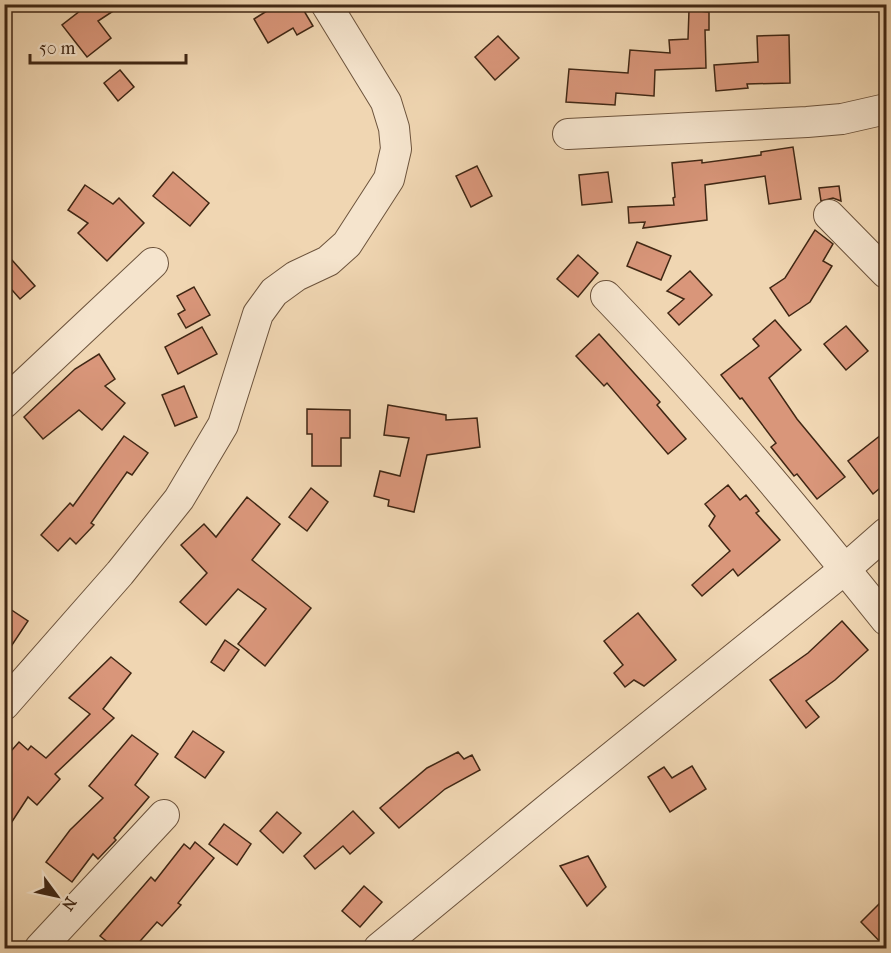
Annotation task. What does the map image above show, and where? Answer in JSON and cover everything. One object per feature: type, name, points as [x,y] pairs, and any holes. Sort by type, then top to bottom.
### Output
[{"type":"street","points":[[4,705],[120,573],[179,499],[223,425],[258,314],[274,292],[296,276],[328,261],[347,243],[389,179],[396,149],[394,128],[386,102],[326,4]]},
{"type":"street","points":[[568,134],[807,122],[886,109]]},
{"type":"street","points":[[829,215],[886,273]]},
{"type":"street","points":[[4,403],[153,263]]},
{"type":"street","points":[[606,296],[667,359],[746,448],[886,620]]},
{"type":"street","points":[[379,948],[845,569],[886,532]]},
{"type":"street","points":[[40,948],[164,815]]},
{"type":"building","points":[[89,4],[124,4],[98,21],[111,38],[87,57],[62,25]]},
{"type":"building","points":[[278,4],[300,4],[313,26],[297,35],[293,28],[268,43],[254,19]]},
{"type":"building","points":[[689,10],[709,12],[709,30],[705,30],[706,68],[655,70],[654,96],[616,93],[615,105],[566,102],[569,69],[628,73],[630,50],[670,53],[669,40],[688,39]]},
{"type":"building","points":[[789,35],[790,83],[747,84],[748,88],[716,91],[714,65],[758,62],[757,36]]},
{"type":"building","points":[[498,36],[519,58],[495,80],[475,57]]},
{"type":"building","points":[[120,70],[134,87],[118,101],[104,83]]},
{"type":"building","points":[[793,147],[801,199],[769,204],[765,176],[705,185],[707,220],[643,228],[645,222],[629,223],[628,207],[674,205],[672,163],[702,160],[702,163],[761,155],[761,152]]},
{"type":"building","points":[[477,166],[492,196],[471,207],[456,176]]},
{"type":"building","points":[[173,172],[209,203],[190,226],[153,196]]},
{"type":"building","points":[[608,172],[612,202],[582,205],[579,175]]},
{"type":"building","points":[[85,185],[113,204],[119,198],[144,223],[107,261],[78,233],[88,223],[68,210]]},
{"type":"building","points":[[839,186],[841,201],[833,198],[821,201],[819,188]]},
{"type":"building","points":[[815,230],[833,244],[823,261],[832,266],[810,302],[789,316],[770,288],[785,278]]},
{"type":"building","points":[[637,242],[671,256],[661,280],[627,266]]},
{"type":"building","points":[[4,251],[35,286],[20,299],[4,281]]},
{"type":"building","points":[[578,255],[598,273],[578,297],[557,279]]},
{"type":"building","points":[[690,271],[712,295],[679,325],[668,313],[684,299],[667,291]]},
{"type":"building","points":[[194,287],[210,315],[186,328],[178,314],[185,310],[177,296]]},
{"type":"building","points":[[775,320],[801,350],[769,378],[797,419],[845,477],[817,499],[797,474],[794,476],[771,447],[776,443],[742,398],[740,399],[721,375],[759,346],[753,339]]},
{"type":"building","points":[[846,326],[868,351],[846,370],[824,344]]},
{"type":"building","points":[[202,327],[217,354],[178,374],[165,347]]},
{"type":"building","points":[[599,334],[660,402],[657,405],[686,439],[668,454],[607,383],[604,386],[576,356]]},
{"type":"building","points":[[99,354],[115,379],[105,386],[125,403],[102,430],[79,410],[43,439],[24,417],[75,369]]},
{"type":"building","points":[[184,386],[197,417],[175,426],[162,395]]},
{"type":"building","points":[[388,405],[446,415],[446,420],[477,418],[480,447],[427,455],[414,512],[388,506],[389,500],[374,496],[380,471],[400,476],[409,438],[384,435]]},
{"type":"building","points":[[307,409],[350,410],[350,438],[341,438],[341,466],[312,466],[312,434],[307,434]]},
{"type":"building","points":[[886,431],[886,483],[873,494],[848,461]]},
{"type":"building","points":[[124,436],[148,453],[132,475],[127,472],[91,523],[94,525],[76,544],[70,538],[58,551],[41,535],[70,503],[73,506]]},
{"type":"building","points":[[728,485],[740,500],[746,495],[759,511],[756,513],[780,540],[738,576],[733,569],[702,596],[692,585],[730,551],[709,526],[715,516],[705,504]]},
{"type":"building","points":[[311,488],[328,502],[307,531],[289,517]]},
{"type":"building","points":[[247,497],[280,524],[252,560],[311,608],[265,666],[238,644],[266,609],[238,589],[206,625],[180,602],[207,573],[181,545],[204,524],[216,537]]},
{"type":"building","points":[[4,605],[28,621],[4,657]]},
{"type":"building","points":[[638,613],[676,660],[644,686],[634,680],[625,687],[614,673],[623,665],[604,641]]},
{"type":"building","points":[[842,621],[868,650],[835,680],[806,701],[819,717],[806,728],[770,680],[808,653]]},
{"type":"building","points":[[225,640],[239,650],[224,671],[211,662]]},
{"type":"building","points":[[111,657],[131,673],[103,709],[114,718],[55,774],[60,779],[37,805],[28,797],[4,834],[4,759],[19,742],[28,750],[31,746],[46,758],[90,714],[69,698]]},
{"type":"building","points":[[193,731],[224,752],[205,778],[175,757]]},
{"type":"building","points":[[132,735],[158,754],[135,785],[149,797],[114,838],[116,840],[98,859],[93,854],[72,882],[46,862],[70,830],[103,798],[89,786]]},
{"type":"building","points":[[458,752],[464,759],[472,755],[480,770],[445,789],[399,828],[380,808],[427,768]]},
{"type":"building","points":[[692,766],[706,789],[670,812],[648,777],[664,767],[672,778]]},
{"type":"building","points":[[353,811],[374,833],[350,854],[343,846],[315,869],[304,856]]},
{"type":"building","points":[[277,812],[301,833],[283,853],[260,831]]},
{"type":"building","points":[[224,824],[251,844],[237,865],[209,844]]},
{"type":"building","points":[[195,842],[214,858],[178,903],[181,905],[162,926],[157,922],[134,948],[115,948],[100,936],[151,877],[155,881],[184,844],[190,849]]},
{"type":"building","points":[[588,856],[606,887],[587,906],[560,866]]},
{"type":"building","points":[[364,886],[382,902],[360,927],[342,911]]},
{"type":"building","points":[[886,897],[886,948],[861,922]]}]
